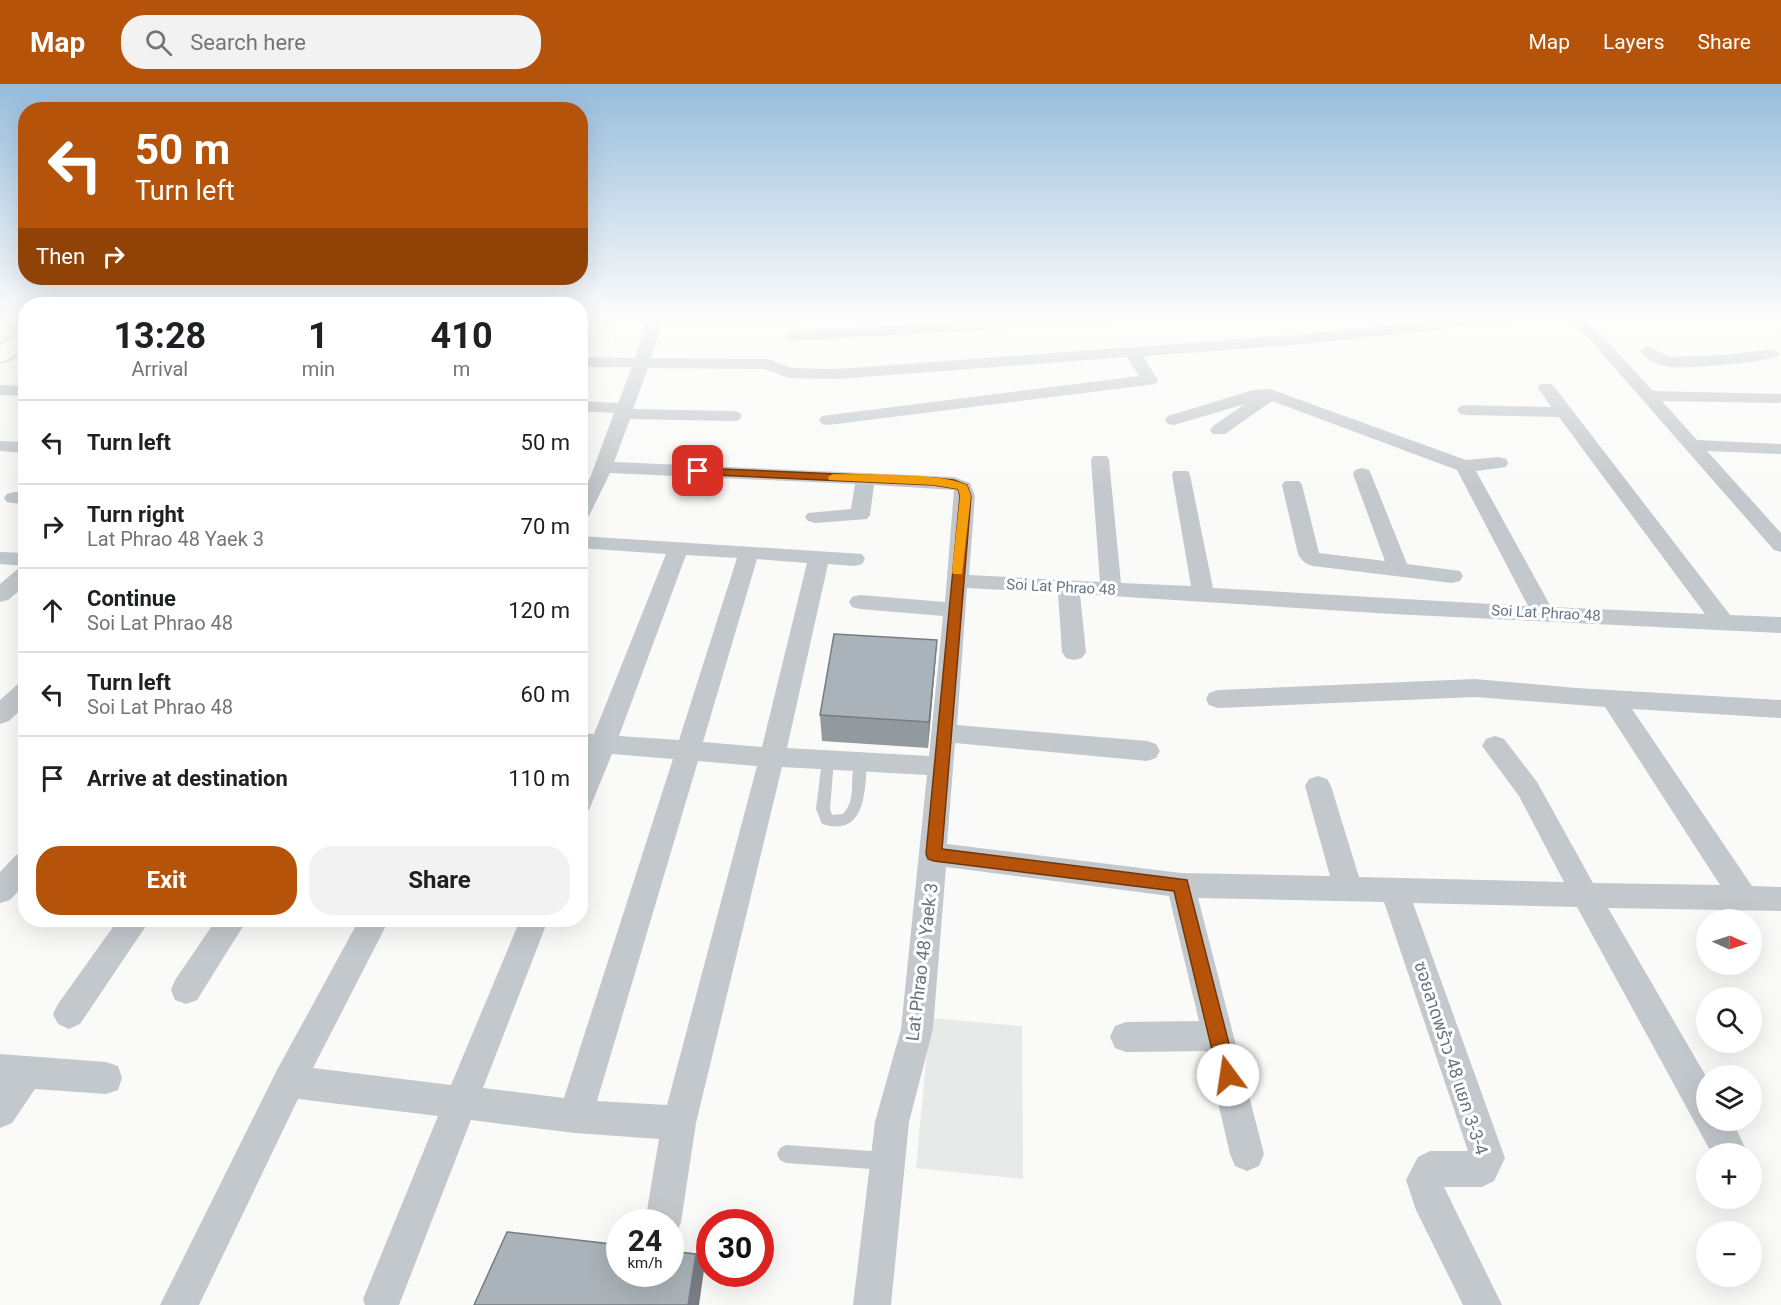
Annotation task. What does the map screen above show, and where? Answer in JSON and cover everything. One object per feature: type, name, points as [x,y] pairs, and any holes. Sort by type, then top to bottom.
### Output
[{"type":"street","points":[[588,491],[624,411],[638,373]]},
{"type":"street","points":[[789,373],[807,375],[836,373]]},
{"type":"street","points":[[828,420],[1150,380],[1145,373]]},
{"type":"street","points":[[1627,373],[1779,541]]},
{"type":"street","points":[[1546,388],[1723,622]]},
{"type":"street","points":[[0,390],[18,391]]},
{"type":"street","points":[[1219,430],[1270,394]]},
{"type":"street","points":[[1174,420],[1253,395],[1270,394],[1464,466],[1499,463]]},
{"type":"street","points":[[1646,396],[1777,398]]},
{"type":"street","points":[[588,407],[624,411],[733,416]]},
{"type":"street","points":[[1466,410],[1564,412]]},
{"type":"street","points":[[1691,445],[1781,449]]},
{"type":"street","points":[[0,446],[18,447]]},
{"type":"street","points":[[1100,460],[1111,589]]},
{"type":"street","points":[[1464,466],[1543,613]]},
{"type":"street","points":[[594,474],[866,479],[944,482],[963,487],[965,496],[956,596]]},
{"type":"street","points":[[1362,474],[1399,570]]},
{"type":"street","points":[[1180,476],[1203,594]]},
{"type":"street","points":[[815,517],[860,514],[866,479]]},
{"type":"street","points":[[1292,484],[1308,554],[1320,561],[1452,576]]},
{"type":"street","points":[[588,543],[855,559]]},
{"type":"street","points":[[588,763],[592,743],[678,549]]},
{"type":"street","points":[[576,1116],[749,553]]},
{"type":"street","points":[[665,1209],[679,1123],[772,757],[819,557]]},
{"type":"street","points":[[0,558],[18,559]]},
{"type":"street","points":[[1372,566],[1392,607]]},
{"type":"street","points":[[0,595],[18,580]]},
{"type":"street","points":[[1068,587],[1074,652]]},
{"type":"street","name":"Soi Lat Phrao 48","points":[[860,602],[1068,587],[1392,607],[1781,625]]},
{"type":"street","name":"Lat Phrao 48 Yaek 3","points":[[873,1305],[886,1161],[892,1122],[918,1029],[919,989],[934,854],[956,596]]},
{"type":"street","points":[[1218,699],[1475,688],[1781,709]]},
{"type":"street","points":[[0,715],[18,699]]},
{"type":"street","points":[[1612,699],[1744,899]]},
{"type":"street","points":[[944,733],[1147,751]]},
{"type":"street","points":[[592,743],[772,757],[940,766]]},
{"type":"street","points":[[1496,746],[1528,789],[1696,1091]]},
{"type":"street","points":[[1318,786],[1348,888]]},
{"type":"street","points":[[934,854],[1181,885],[1781,899]]},
{"type":"street","points":[[0,891],[18,872]]},
{"type":"street","points":[[1181,885],[1247,1154]]},
{"type":"street","name":"ซอยลาดพร้าว 48 แยก 3-3-4","points":[[1394,890],[1488,1158],[1482,1169],[1430,1169],[1424,1180],[1429,1197],[1484,1305]]},
{"type":"street","points":[[69,1014],[130,927]]},
{"type":"street","points":[[186,990],[227,927]]},
{"type":"street","points":[[179,1305],[289,1082],[370,927]]},
{"type":"street","points":[[381,1299],[531,927]]},
{"type":"street","points":[[1126,1037],[1218,1036]]},
{"type":"street","points":[[0,1111],[13,1071],[106,1078]]},
{"type":"street","points":[[289,1082],[576,1116],[679,1123]]},
{"type":"lane","points":[[828,760],[823,809],[827,820],[836,822],[845,821],[852,815],[856,806],[861,762]]},
{"type":"lane","points":[[786,1154],[886,1161]]},
{"type":"shaded area","points":[[930,1018],[1022,1026],[1023,1179],[916,1168]]},
{"type":"building","points":[[834,634],[937,640],[929,722],[820,715]]},
{"type":"building","points":[[507,1232],[606,1243],[606,1287],[684,1287],[684,1253],[696,1254],[688,1305],[474,1305]]},
{"type":"slow traffic","points":[[833,477],[954,483],[963,487],[965,496],[958,572]]},
{"type":"route","points":[[698,471],[954,483],[963,487],[965,496],[934,854],[1181,885],[1228,1075]]}]
